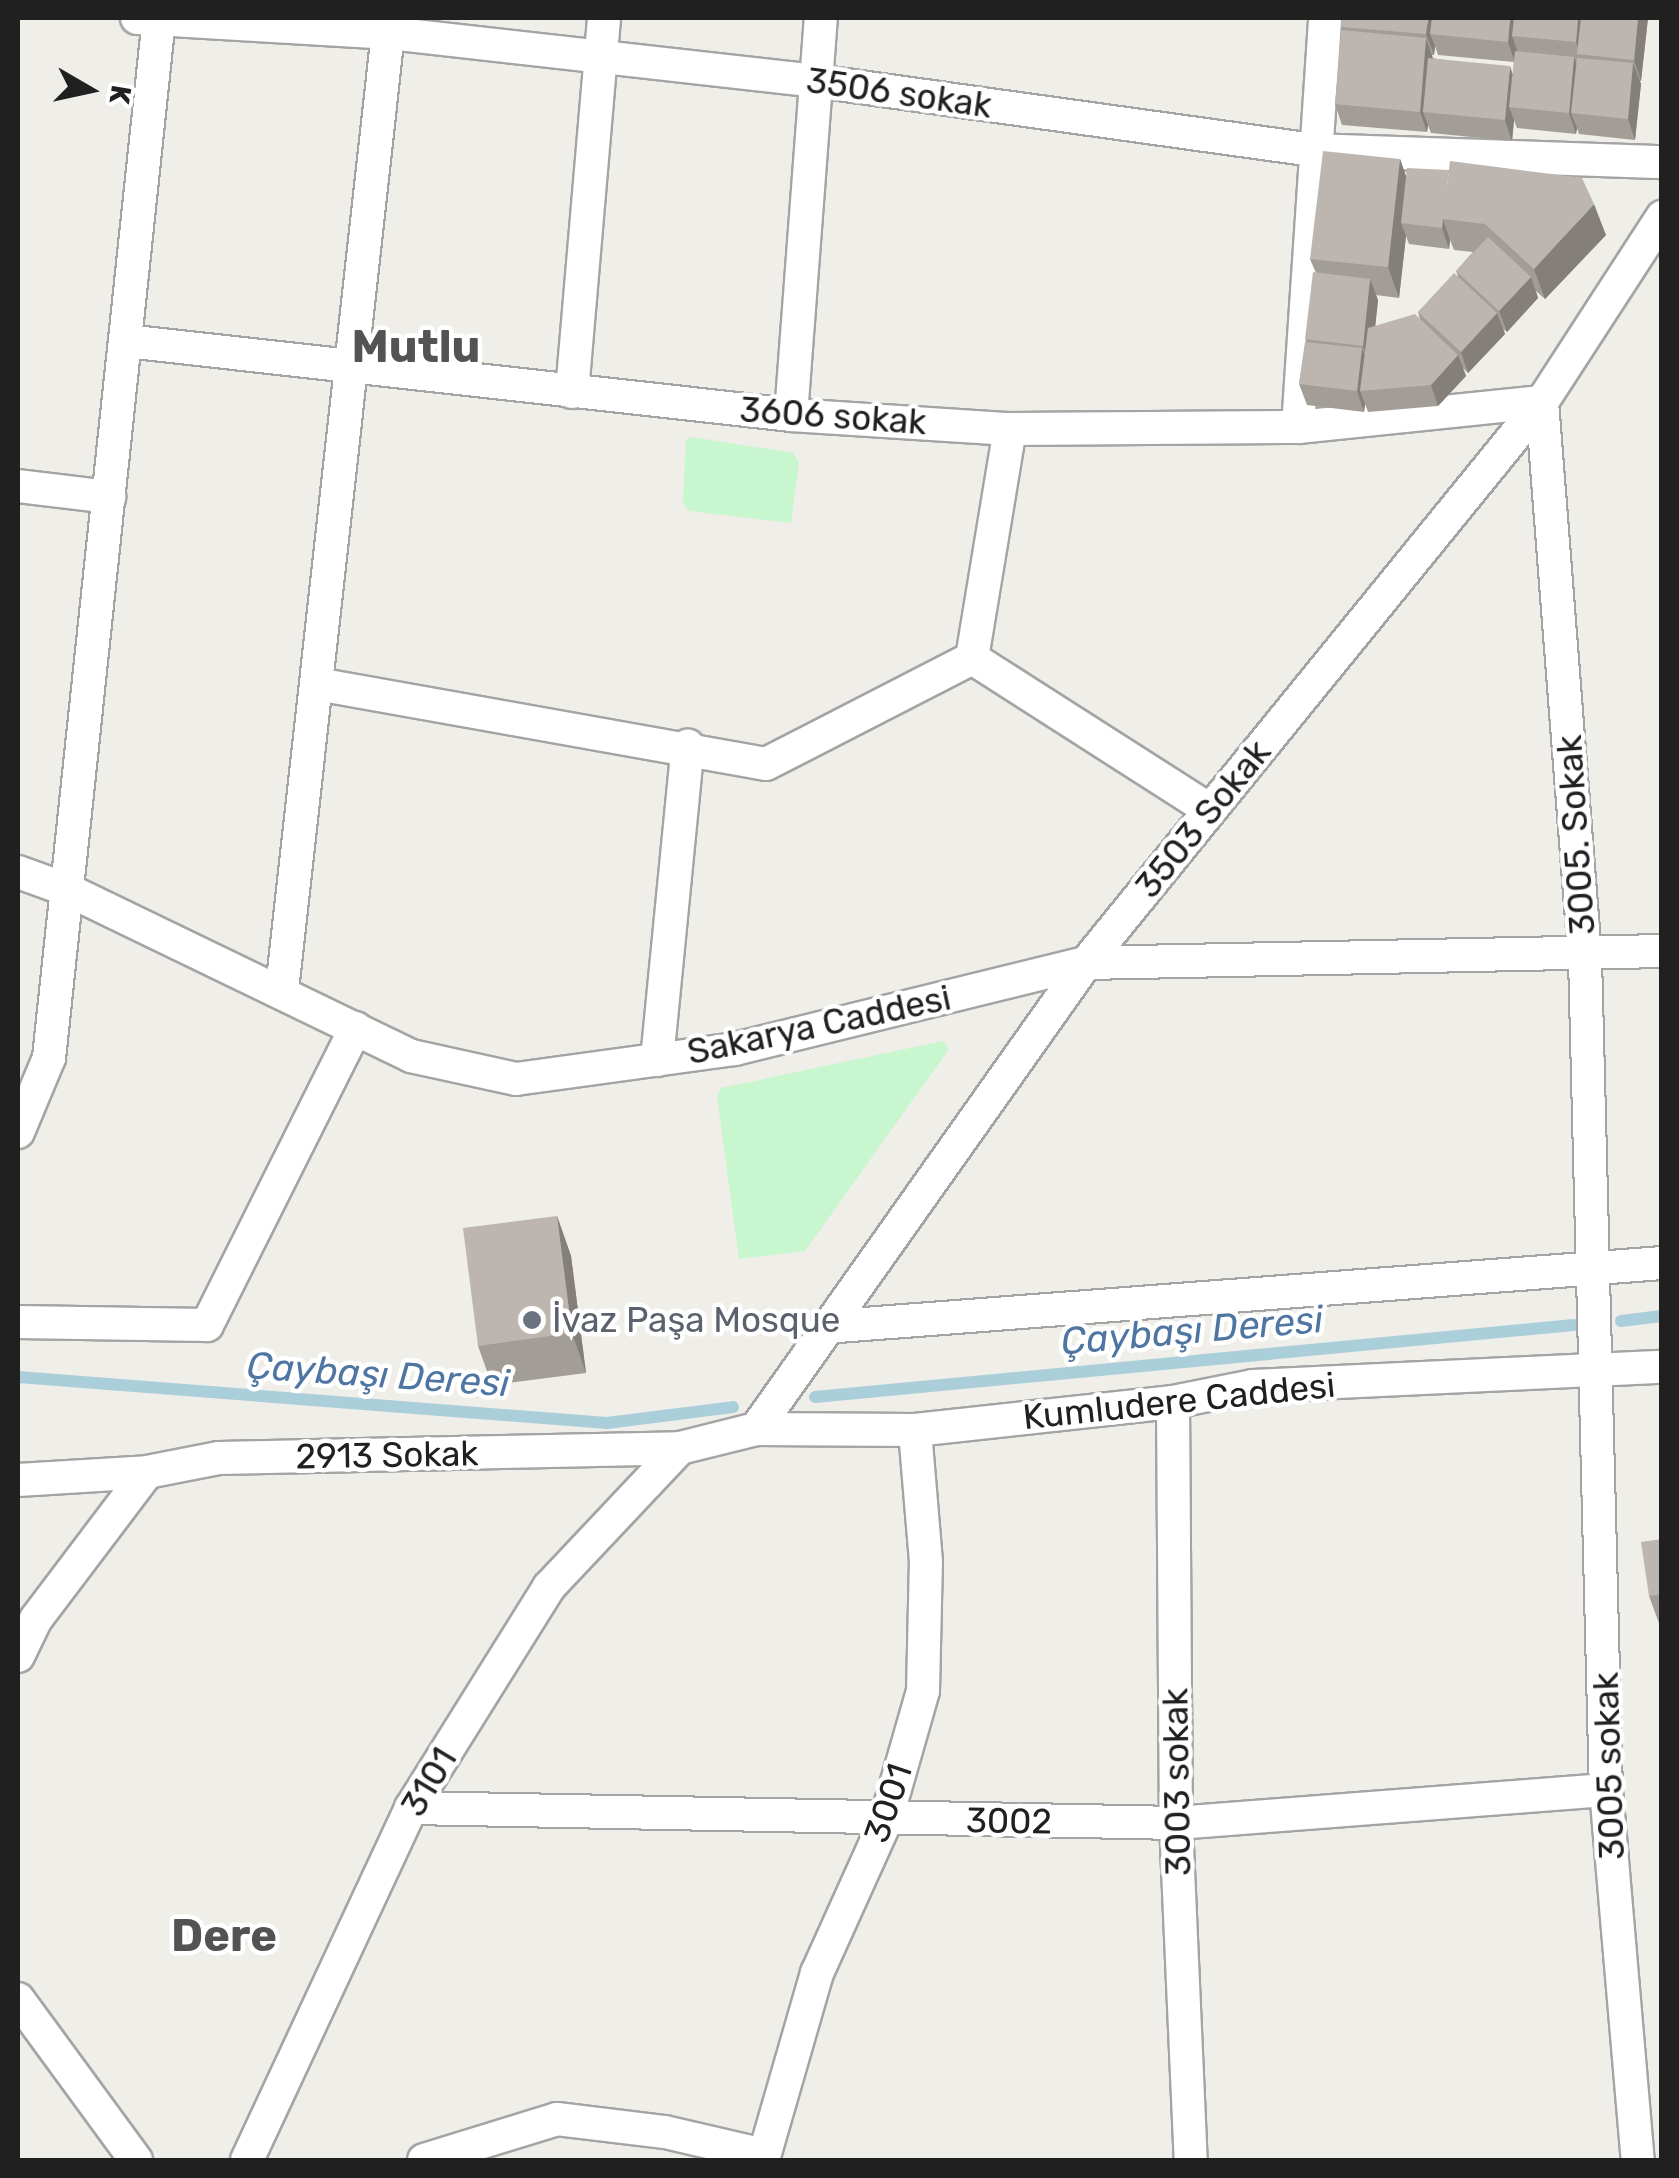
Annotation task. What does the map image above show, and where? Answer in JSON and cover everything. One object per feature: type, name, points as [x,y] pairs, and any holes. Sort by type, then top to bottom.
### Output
[{"type":"street","points":[[572,392],[604,18]]},
{"type":"street","points":[[791,415],[821,18]]},
{"type":"street","points":[[1298,427],[1313,150],[1325,18]]},
{"type":"street","points":[[18,1132],[50,1058],[126,341],[151,19]]},
{"type":"street","name":"3506 sokak","points":[[151,19],[388,33],[817,81],[1313,150],[1662,162]]},
{"type":"street","points":[[282,990],[388,33]]},
{"type":"street","name":"3503 Sokak","points":[[756,1429],[1086,964],[1542,402],[1662,217]]},
{"type":"street","name":"3606 sokak","points":[[126,341],[791,415],[1010,429],[1298,427],[1542,402]]},
{"type":"street","name":"3005. Sokak","points":[[1542,402],[1585,957],[1595,1268]]},
{"type":"street","points":[[972,658],[1010,429]]},
{"type":"street","points":[[18,486],[109,497]]},
{"type":"street","points":[[318,684],[688,746],[766,764],[972,658]]},
{"type":"street","points":[[972,658],[1059,708],[1210,810]]},
{"type":"street","points":[[657,1060],[688,746]]},
{"type":"street","name":"Sakarya Caddesi","points":[[18,872],[68,890],[282,990],[410,1056],[516,1078],[735,1050],[1086,964],[1585,957],[1662,951]]},
{"type":"street","points":[[18,1322],[208,1324],[356,1028]]},
{"type":"street","points":[[825,1327],[1662,1263]]},
{"type":"street","points":[[1595,1268],[1600,1371]]},
{"type":"street","name":"Kumludere Caddesi","points":[[756,1429],[915,1430],[1173,1402],[1253,1386],[1662,1367]]},
{"type":"street","name":"3005 sokak","points":[[1600,1371],[1606,1790],[1638,2160]]},
{"type":"street","name":"3003 sokak","points":[[1173,1402],[1176,1823],[1191,2160]]},
{"type":"street","name":"2913 Sokak","points":[[18,1480],[147,1472],[219,1458],[680,1448],[756,1429]]},
{"type":"street","name":"3001","points":[[763,2158],[817,1973],[886,1820],[924,1691],[926,1562],[915,1430]]},
{"type":"street","name":"3101","points":[[247,2160],[411,1808],[548,1587],[680,1448]]},
{"type":"street","points":[[18,1656],[36,1619],[147,1472]]},
{"type":"street","name":"3002","points":[[411,1808],[1176,1823],[1606,1790]]},
{"type":"street","points":[[18,1999],[136,2160]]},
{"type":"street","points":[[424,2160],[557,2120],[665,2132],[763,2158]]},
{"type":"green space","points":[[692,437],[793,453],[799,462],[791,523],[689,511],[683,503],[686,440]]},
{"type":"green space","points":[[943,1041],[949,1049],[805,1251],[739,1259],[717,1097],[721,1088]]},
{"type":"building","points":[[1342,18],[1428,18],[1426,34],[1341,27]]},
{"type":"building","points":[[1432,18],[1510,18],[1508,42],[1430,34]]},
{"type":"building","points":[[1514,18],[1578,18],[1576,42],[1512,36]]},
{"type":"building","points":[[1581,18],[1638,18],[1634,60],[1577,54]]},
{"type":"building","points":[[1341,30],[1426,38],[1420,112],[1335,104]]},
{"type":"building","points":[[1515,51],[1574,57],[1569,113],[1509,107]]},
{"type":"building","points":[[1428,58],[1510,66],[1505,120],[1423,112]]},
{"type":"building","points":[[1577,58],[1633,63],[1628,119],[1571,113]]},
{"type":"building","points":[[1323,151],[1400,159],[1388,267],[1310,259]]},
{"type":"building","points":[[1450,161],[1582,178],[1594,204],[1534,269],[1485,224],[1443,219]]},
{"type":"building","points":[[1407,168],[1449,170],[1442,228],[1401,223]]},
{"type":"building","points":[[1488,237],[1531,277],[1499,311],[1456,271]]},
{"type":"building","points":[[1313,272],[1370,279],[1363,346],[1305,339]]},
{"type":"building","points":[[1454,273],[1497,313],[1461,352],[1418,312]]},
{"type":"building","points":[[1415,314],[1458,355],[1431,385],[1360,391],[1368,328]]},
{"type":"building","points":[[1305,342],[1362,348],[1357,391],[1299,384]]},
{"type":"building","points":[[557,1216],[572,1333],[478,1346],[463,1228]]},
{"type":"building","points":[[1662,1539],[1662,1594],[1649,1596],[1641,1542]]},
{"type":"waterway","name":"Çaybaşı Deresi","points":[[1621,1321],[1662,1316]]},
{"type":"waterway","name":"Çaybaşı Deresi","points":[[815,1397],[1574,1325]]},
{"type":"waterway","name":"Çaybaşı Deresi","points":[[18,1377],[607,1423],[733,1407]]},
{"type":"place","name":"İvaz Paşa Mosque","points":[[532,1320]]},
{"type":"district","name":"Mutlu","points":[[416,347]]},
{"type":"district","name":"Dere","points":[[224,1936]]}]
